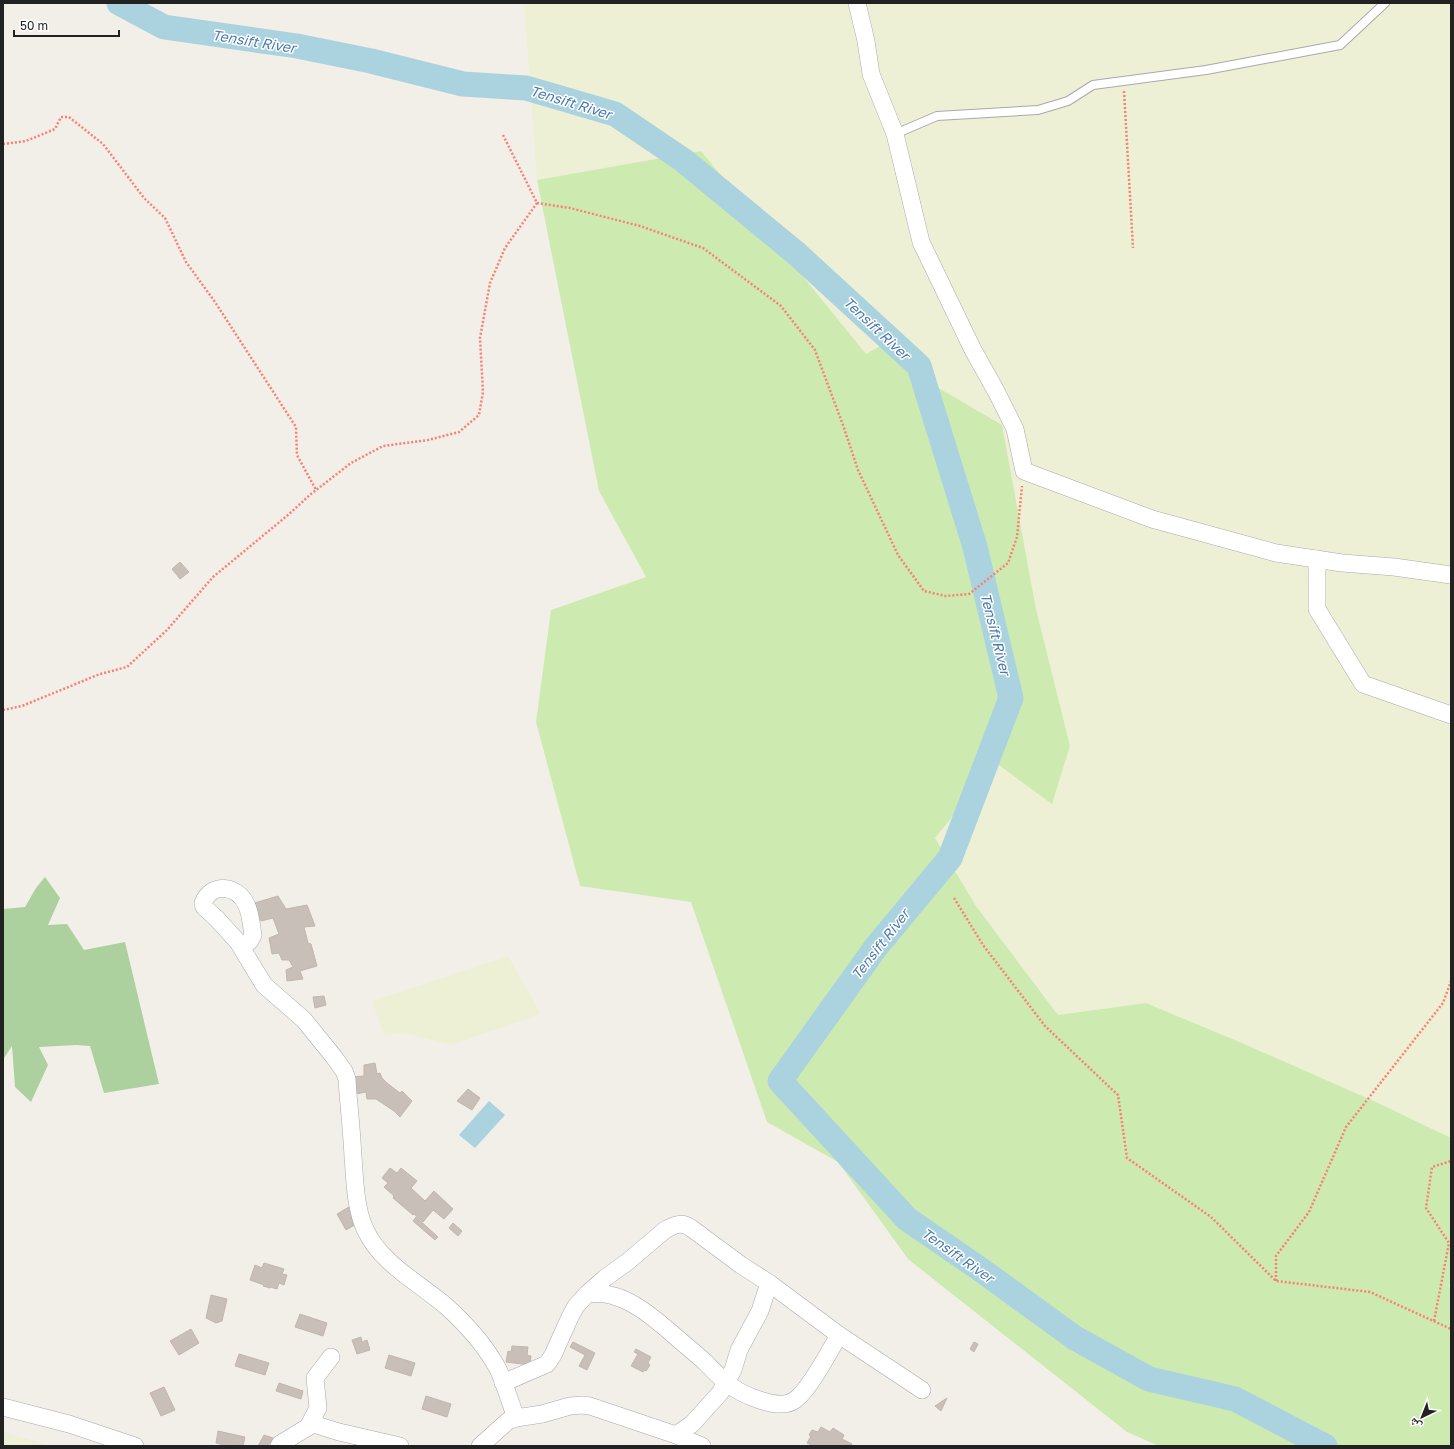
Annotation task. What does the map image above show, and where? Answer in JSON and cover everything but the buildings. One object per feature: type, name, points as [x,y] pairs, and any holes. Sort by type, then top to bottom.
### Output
[{"type":"street","points":[[857,3],[866,41],[871,74],[895,134],[921,242],[1015,429],[1024,471],[1152,519],[1276,553],[1342,563],[1394,567],[1451,575]]},
{"type":"street","points":[[1318,559],[1318,609],[1363,684],[1451,715]]},
{"type":"street","points":[[241,947],[264,985],[304,1020],[344,1071],[349,1100],[355,1192],[365,1229],[373,1244],[407,1276],[463,1322],[485,1347],[498,1371],[516,1418]]},
{"type":"street","points":[[503,1383],[530,1372],[549,1362],[572,1312],[587,1294],[665,1230],[672,1226],[682,1224],[687,1225],[839,1335],[922,1390]]},
{"type":"street","points":[[676,1436],[692,1424],[717,1398],[726,1383],[739,1350],[760,1311],[769,1283]]},
{"type":"street","points":[[587,1294],[602,1293],[614,1296],[639,1308],[694,1352],[726,1383],[745,1394],[772,1404],[789,1404],[795,1400],[808,1385],[839,1335]]},
{"type":"street","points":[[308,1427],[318,1408],[315,1378],[331,1357]]},
{"type":"street","points":[[480,1446],[508,1421],[570,1406],[582,1405],[590,1406],[702,1446]]},
{"type":"street","points":[[3,1407],[69,1424],[135,1446]]},
{"type":"street","points":[[279,1446],[313,1424],[400,1446]]},
{"type":"lane","points":[[895,134],[937,116],[1038,110],[1068,101],[1093,85],[1206,70],[1340,45],[1385,3]]},
{"type":"path","points":[[1124,81],[1133,248]]},
{"type":"path","points":[[3,144],[26,141],[55,129],[61,117],[69,117],[103,144],[144,198],[165,218],[186,262],[215,302],[296,427],[297,455],[316,490]]},
{"type":"path","points":[[503,135],[537,203]]},
{"type":"path","points":[[537,203],[570,208],[640,226],[703,248],[781,306],[814,350],[843,425],[858,470],[898,555],[924,591],[946,596],[969,594],[1008,564],[1017,537],[1024,471]]},
{"type":"path","points":[[3,710],[22,706],[100,674],[127,667],[167,630],[213,577],[316,490],[351,463],[383,446],[428,440],[459,432],[479,414],[483,392],[480,338],[490,283],[505,248],[537,203]]},
{"type":"path","points":[[954,898],[982,945],[1045,1026],[1118,1095],[1127,1158],[1211,1217],[1276,1281],[1370,1292],[1451,1329]]},
{"type":"path","points":[[1276,1281],[1276,1256],[1309,1212],[1346,1127],[1443,1003],[1451,981]]},
{"type":"path","points":[[1434,1321],[1450,1243],[1426,1208],[1432,1167],[1451,1162]]},
{"type":"green space","points":[[524,3],[1451,3],[1451,1138],[1378,1103],[1242,1043],[1146,1003],[1058,1015],[976,906],[935,838],[996,763],[1070,746],[1036,609],[1002,425],[937,387],[902,334],[866,355],[701,151],[537,180]]},
{"type":"green space","points":[[701,151],[866,354],[901,334],[937,387],[1002,425],[1036,609],[1070,746],[1052,804],[996,763],[935,838],[976,906],[1058,1015],[1146,1003],[1242,1043],[1378,1103],[1451,1138],[1451,1278],[1449,1287],[1451,1288],[1451,1446],[1159,1446],[1127,1432],[908,1259],[838,1162],[767,1122],[691,902],[580,886],[536,722],[551,610],[646,577],[599,491],[537,180]]},
{"type":"green space","points":[[45,877],[60,898],[48,925],[67,924],[84,950],[125,942],[159,1084],[104,1093],[90,1046],[76,1045],[39,1047],[48,1065],[31,1102],[15,1087],[12,1046],[4,1058],[3,1051],[3,909],[25,907],[36,888]]},
{"type":"green space","points":[[508,956],[541,1014],[451,1045],[403,1033],[384,1035],[372,1001]]},
{"type":"green space","points":[[3,1432],[52,1446],[3,1446]]},
{"type":"water","points":[[489,1101],[505,1115],[475,1148],[459,1135]]},
{"type":"waterway","name":"Tensift River","points":[[119,3],[164,27],[297,46],[371,61],[463,84],[526,88],[615,114],[683,160],[797,254],[919,366],[975,547],[1011,698],[950,858],[876,947],[780,1081],[907,1219],[977,1267],[1075,1338],[1149,1379],[1235,1399],[1325,1446]]}]
